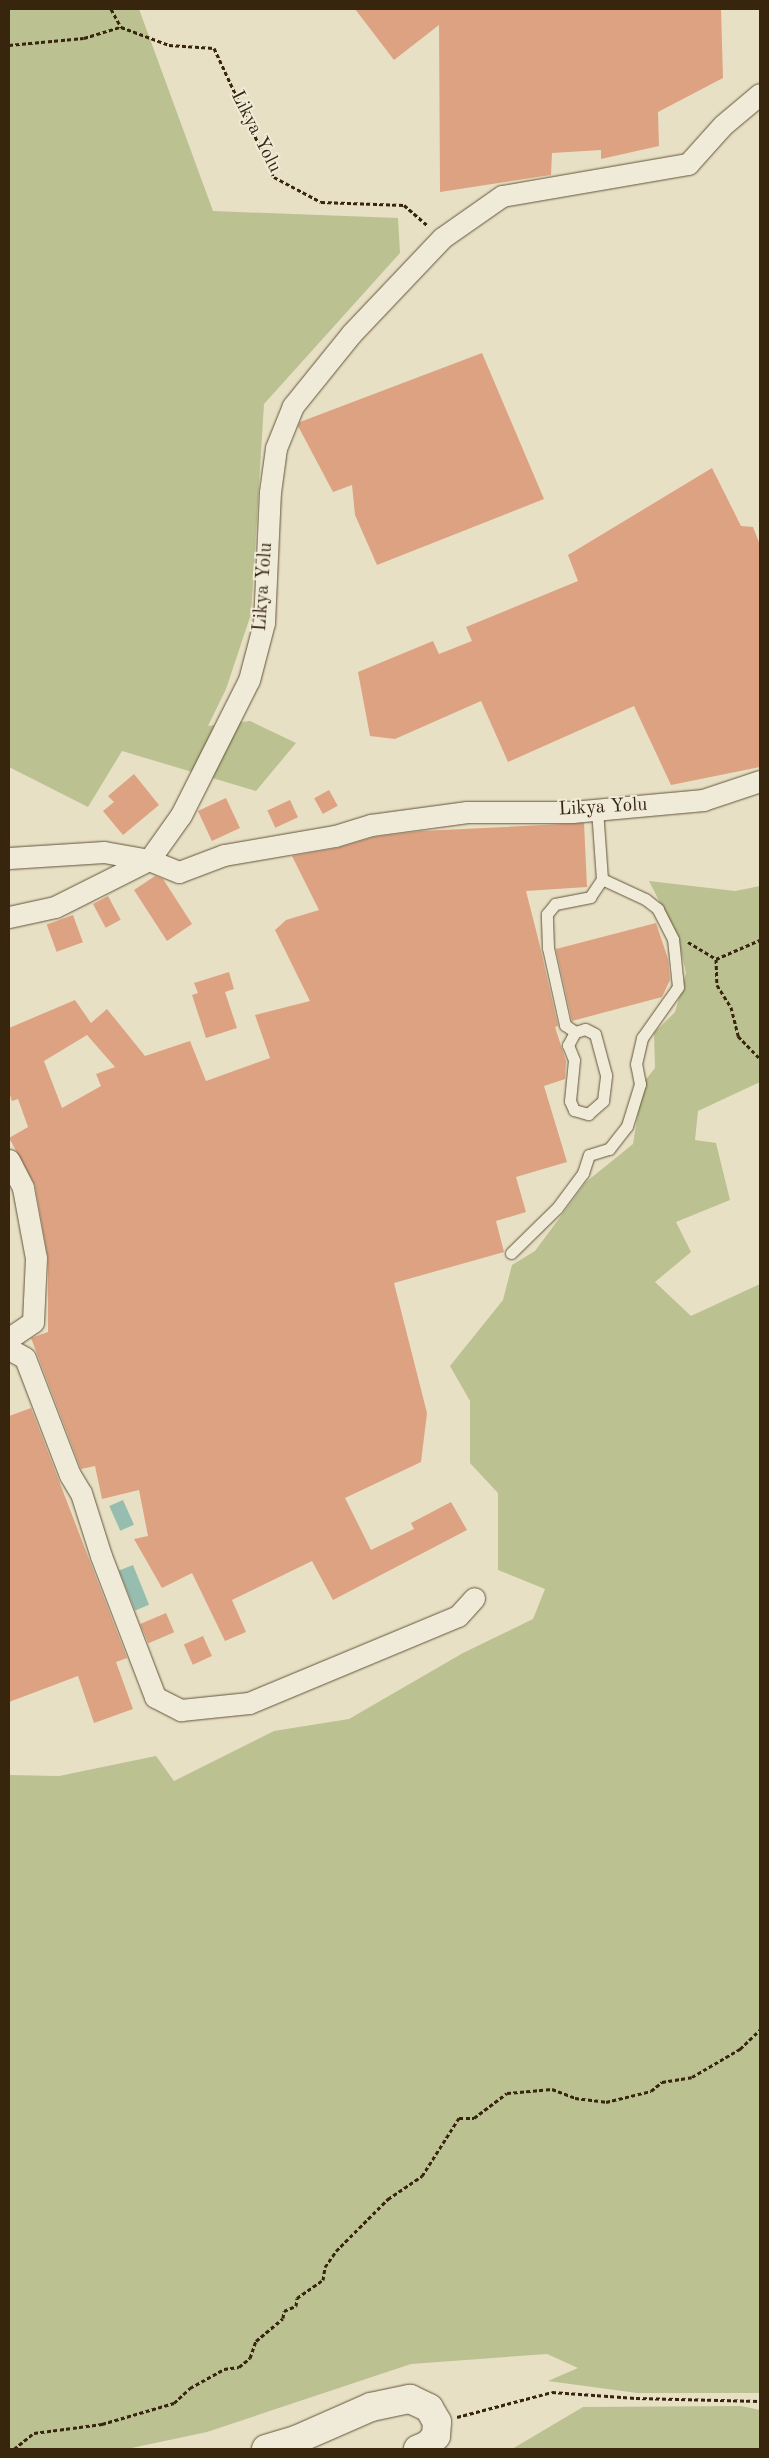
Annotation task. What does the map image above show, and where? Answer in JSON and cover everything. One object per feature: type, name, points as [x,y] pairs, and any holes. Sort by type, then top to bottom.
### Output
[{"type":"main road","points":[[266,2449],[298,2439],[371,2406],[410,2399],[429,2408],[437,2422],[436,2436],[428,2445],[418,2449]]},
{"type":"street","points":[[442,238],[502,196],[688,164],[723,125],[760,94]]},
{"type":"street","name":"Likya Yolu","points":[[442,238],[351,334],[293,406],[276,448],[270,492],[264,624],[249,680],[181,815],[149,860],[179,872],[224,855],[335,836],[371,825],[467,812],[597,810],[704,800],[760,781]]},
{"type":"street","points":[[9,858],[104,852],[149,860]]},
{"type":"street","points":[[9,917],[55,906],[149,860]]},
{"type":"street","points":[[9,1160],[23,1188],[36,1258],[33,1322],[9,1338]]},
{"type":"street","points":[[9,1349],[25,1358],[70,1475],[81,1493],[101,1556],[155,1697],[182,1710],[249,1704],[458,1616],[474,1598]]},
{"type":"lane","points":[[575,1032],[565,1025],[548,948],[547,914],[554,904],[590,898],[602,879],[597,810]]},
{"type":"lane","points":[[511,1253],[557,1208],[583,1173],[589,1156],[609,1149],[627,1126],[640,1084],[636,1064],[642,1038],[678,987],[673,939],[651,904],[615,882],[602,879]]},
{"type":"lane","points":[[585,1028],[595,1034],[606,1075],[603,1101],[588,1114],[574,1110],[570,1101],[574,1060],[568,1045],[575,1032],[585,1028]]},
{"type":"path","points":[[9,45],[84,38],[121,27],[111,9]]},
{"type":"path","name":"Likya Yolu","points":[[121,27],[169,45],[214,48],[274,177],[321,202],[404,205],[442,238]]},
{"type":"path","points":[[673,939],[695,944],[716,959]]},
{"type":"path","points":[[716,959],[760,940]]},
{"type":"path","points":[[716,959],[717,985],[731,1007],[738,1036],[760,1059]]},
{"type":"path","points":[[14,2449],[34,2432],[102,2424],[174,2403],[190,2388],[224,2369],[239,2368],[250,2358],[256,2342],[283,2318],[284,2311],[296,2306],[297,2298],[323,2280],[324,2267],[336,2251],[388,2199],[422,2176],[458,2118],[474,2118],[507,2093],[552,2089],[575,2098],[606,2102],[650,2091],[662,2082],[692,2077],[740,2049],[760,2030]]},
{"type":"path","points":[[437,2422],[552,2392],[636,2398],[750,2398],[760,2401]]},
{"type":"green space","points":[[9,9],[139,9],[213,211],[398,218],[400,253],[264,404],[251,614],[226,689],[208,726],[250,721],[296,743],[256,791],[122,751],[88,807],[9,767]]},
{"type":"green space","points":[[649,881],[735,891],[760,886],[760,1082],[698,1111],[695,1140],[716,1143],[730,1200],[676,1222],[691,1252],[655,1282],[691,1316],[760,1284],[760,2393],[637,2393],[548,2381],[578,2368],[547,2354],[411,2364],[207,2432],[127,2449],[9,2449],[9,1775],[59,1776],[156,1756],[174,1781],[274,1731],[349,1719],[463,1653],[533,1619],[545,1589],[498,1570],[498,1493],[470,1463],[470,1401],[450,1366],[503,1300],[512,1265],[535,1251],[586,1182],[633,1144],[643,1083],[655,1068],[654,1033],[675,1012],[686,973],[678,938]]},
{"type":"green space","points":[[741,2406],[760,2410],[760,2449],[512,2449],[583,2407]]},
{"type":"water","points":[[123,1500],[134,1525],[120,1531],[109,1506]]},
{"type":"water","points":[[133,1565],[149,1605],[135,1610],[119,1571]]},
{"type":"building","points":[[355,9],[721,9],[723,78],[658,112],[659,146],[601,159],[601,150],[552,153],[551,175],[440,192],[439,25],[394,60]]},
{"type":"building","points":[[482,353],[544,499],[377,565],[355,515],[352,485],[333,492],[298,426],[300,422]]},
{"type":"building","points":[[712,468],[741,526],[753,527],[760,545],[760,767],[671,785],[634,706],[508,762],[481,701],[395,739],[370,736],[358,672],[433,641],[439,654],[472,641],[466,627],[578,581],[568,555]]},
{"type":"building","points":[[134,774],[159,805],[123,835],[103,811],[114,802],[108,796]]},
{"type":"building","points":[[329,790],[338,806],[323,814],[314,798]]},
{"type":"building","points":[[226,798],[240,828],[212,841],[198,811]]},
{"type":"building","points":[[290,800],[298,817],[275,828],[267,811]]},
{"type":"building","points":[[584,823],[587,887],[526,891],[558,1026],[555,1027],[566,1061],[565,1079],[544,1086],[567,1162],[516,1177],[526,1212],[496,1221],[504,1252],[394,1283],[427,1413],[421,1462],[345,1498],[371,1550],[414,1529],[411,1523],[451,1502],[467,1530],[333,1600],[312,1561],[232,1600],[246,1632],[225,1641],[192,1573],[162,1588],[134,1539],[148,1536],[139,1490],[102,1499],[95,1466],[81,1469],[31,1338],[48,1332],[48,1258],[35,1185],[9,1138],[28,1127],[18,1099],[12,1101],[9,1092],[9,1028],[75,1000],[91,1023],[107,1009],[145,1056],[190,1041],[206,1081],[270,1058],[255,1015],[310,1001],[275,930],[286,920],[319,910],[292,856],[337,848],[374,837],[421,831]],"holes":[[[87,1035],[115,1067],[96,1074],[101,1086],[62,1108],[44,1061]]]},
{"type":"building","points":[[155,876],[163,879],[192,924],[167,941],[134,890]]},
{"type":"building","points":[[108,896],[121,920],[106,928],[93,904]]},
{"type":"building","points":[[73,915],[83,942],[57,952],[47,925]]},
{"type":"building","points":[[656,923],[668,959],[670,980],[662,997],[572,1021],[556,949]]},
{"type":"building","points":[[229,972],[234,989],[225,992],[237,1028],[206,1038],[192,995],[198,993],[194,983]]},
{"type":"building","points":[[31,1408],[127,1658],[116,1662],[133,1709],[94,1723],[78,1676],[9,1702],[9,1416]]},
{"type":"building","points":[[166,1613],[174,1632],[148,1643],[140,1624]]},
{"type":"building","points":[[203,1636],[212,1656],[193,1665],[184,1645]]}]
